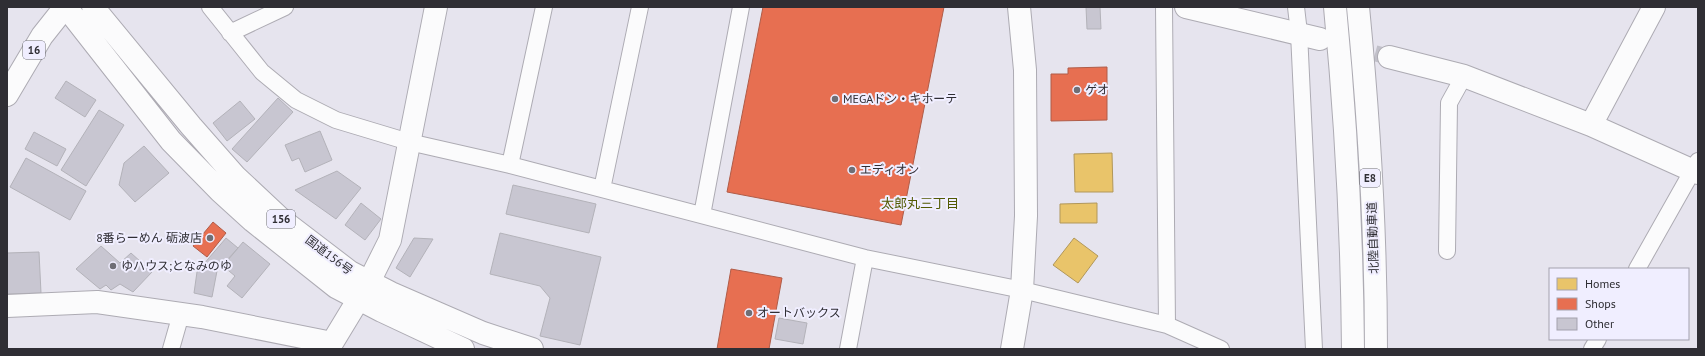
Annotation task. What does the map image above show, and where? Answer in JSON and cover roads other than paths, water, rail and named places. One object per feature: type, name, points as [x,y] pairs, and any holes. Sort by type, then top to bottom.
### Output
[{"type":"main road","name":"16","points":[[7,95],[42,36],[66,7]]},
{"type":"main road","name":"国道156号","points":[[66,7],[171,141],[220,192],[253,221],[336,287],[364,291],[532,349]]},
{"type":"main road","name":"国道156号","points":[[93,7],[191,126],[235,176],[282,220],[350,272],[364,291],[382,311],[463,349]]},
{"type":"main road","points":[[7,306],[97,302],[181,314],[331,346],[364,291],[390,240],[436,7]]},
{"type":"main road","points":[[1012,349],[1022,290],[1026,216],[1025,70],[1019,7]]},
{"type":"main road","points":[[1186,7],[1320,39]]},
{"type":"main road","name":"北陸自動車道","points":[[1335,7],[1344,113],[1350,218],[1353,349]]},
{"type":"main road","name":"北陸自動車道","points":[[1358,7],[1367,116],[1372,205],[1376,349]]},
{"type":"main road","points":[[1591,125],[1654,7]]},
{"type":"main road","points":[[1390,57],[1464,76],[1591,125],[1696,168]]},
{"type":"street","points":[[210,7],[262,72],[296,100],[336,120],[409,142],[510,165],[865,258],[1022,290],[1167,325],[1221,349]]},
{"type":"street","points":[[230,33],[286,7]]},
{"type":"street","points":[[510,165],[544,7]]},
{"type":"street","points":[[602,189],[640,7]]},
{"type":"street","points":[[702,215],[741,7]]},
{"type":"street","points":[[1164,7],[1167,325]]},
{"type":"street","points":[[1296,7],[1299,33],[1314,349]]},
{"type":"street","points":[[1447,251],[1449,103],[1464,76]]},
{"type":"street","points":[[1638,268],[1696,168]]},
{"type":"street","points":[[848,349],[865,258]]},
{"type":"street","points":[[171,349],[181,314]]},
{"type":"street","points":[[1592,349],[1597,340]]},
{"type":"tunnel","points":[[1352,47],[1389,57]]},
{"type":"place","name":"ゲオ","points":[[1077,90]]},
{"type":"place","name":"MEGAドン・キホーテ","points":[[835,99]]},
{"type":"place","name":"エディオン","points":[[852,170]]},
{"type":"place","name":"8番らーめん 砺波店","points":[[210,238]]},
{"type":"place","name":"ゆハウス;となみのゆ","points":[[113,266]]},
{"type":"place","name":"オートバックス","points":[[749,313]]},
{"type":"district","name":"太郎丸三丁目","points":[[920,203]]}]
